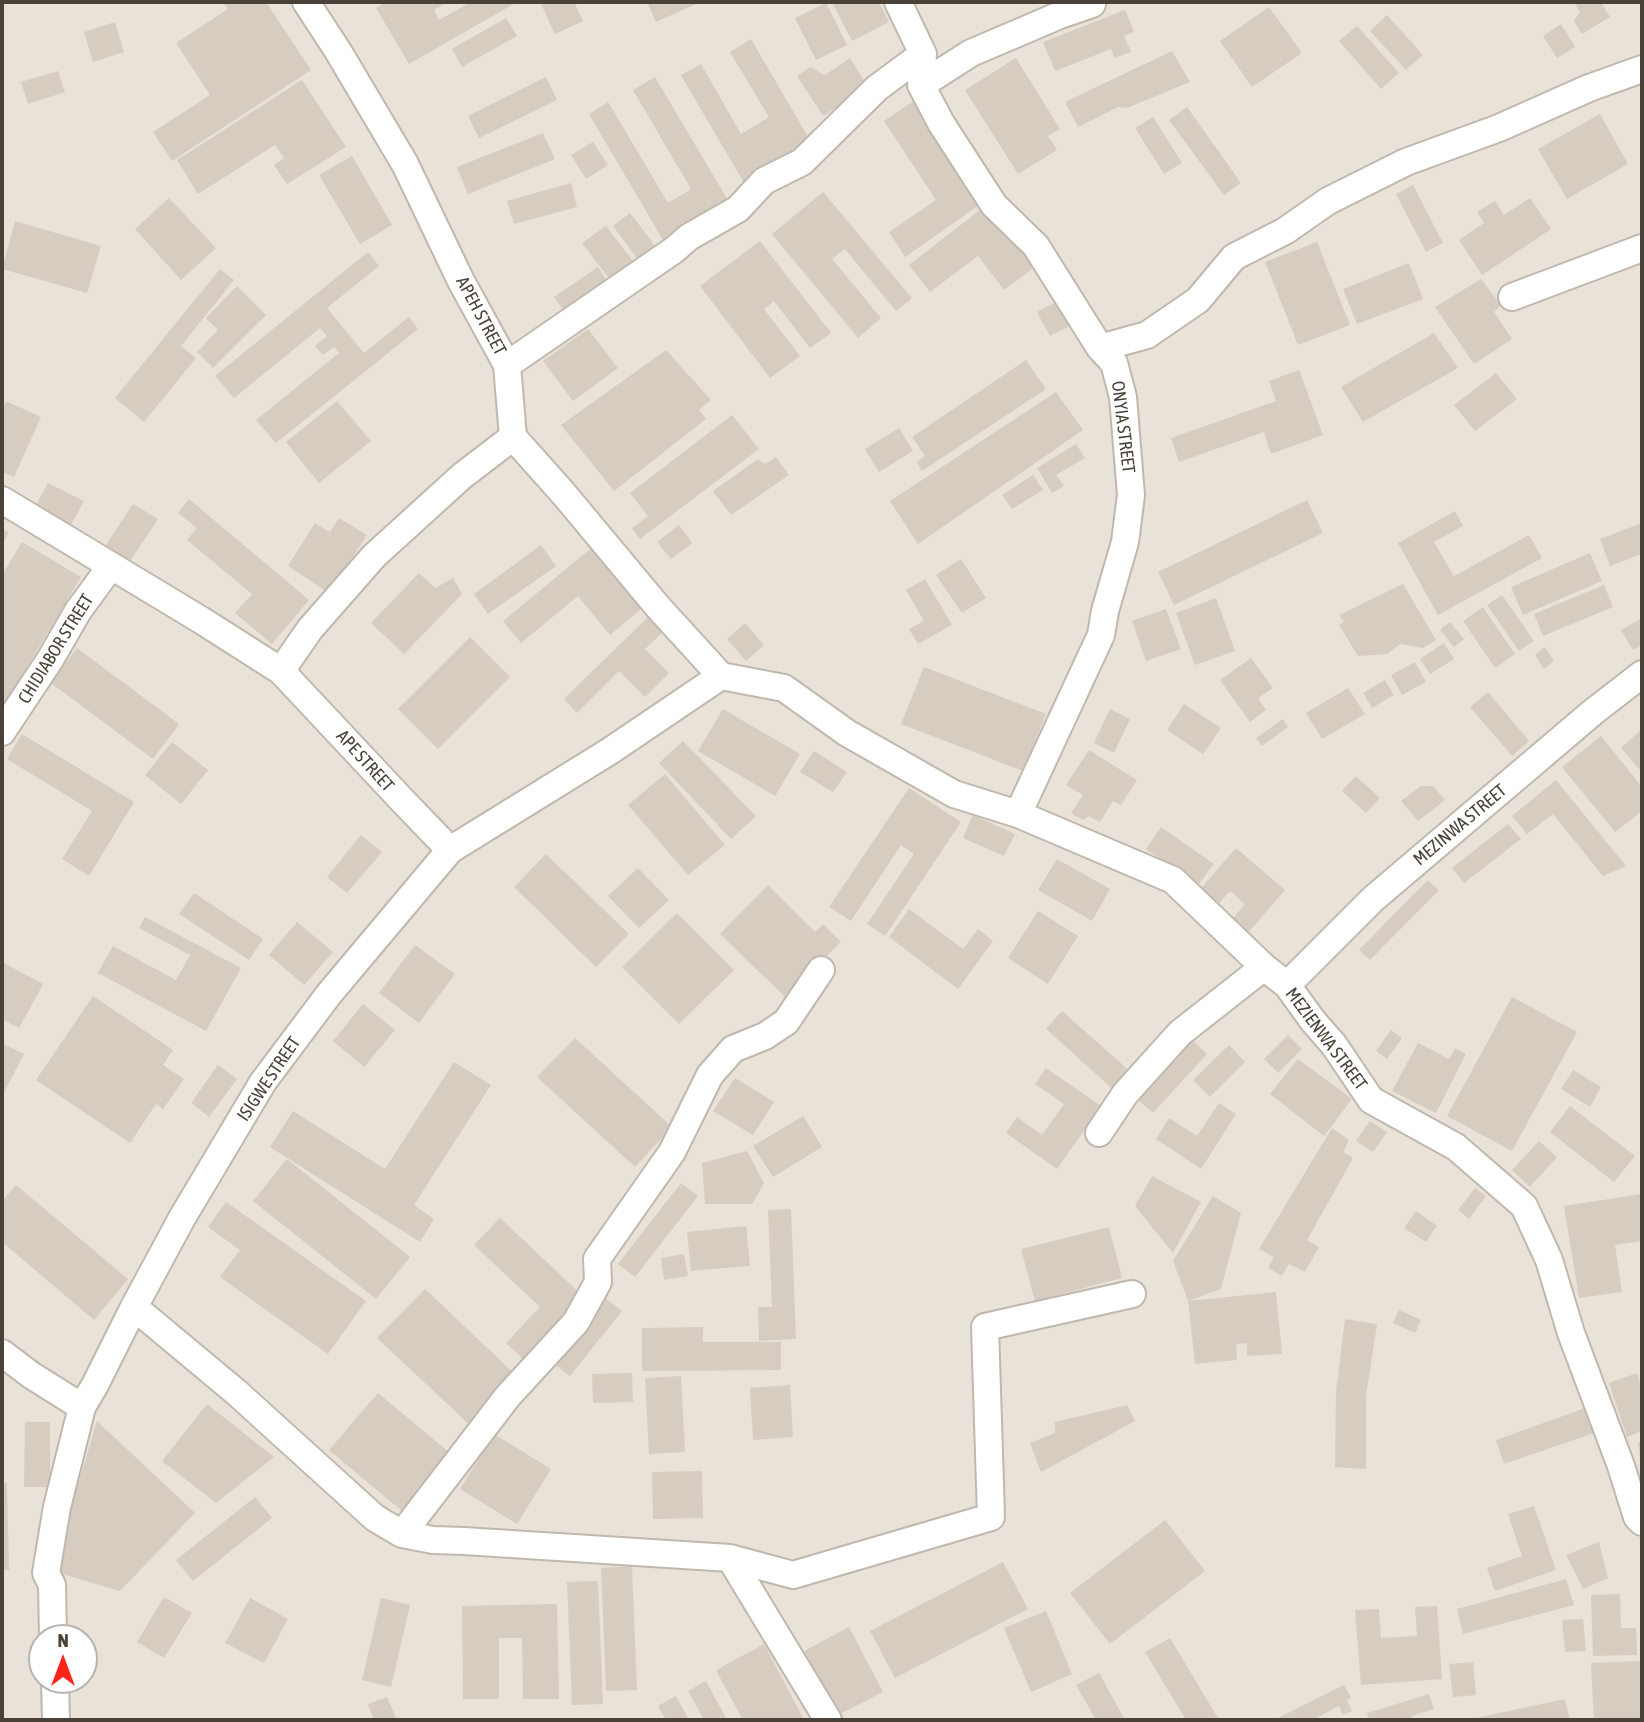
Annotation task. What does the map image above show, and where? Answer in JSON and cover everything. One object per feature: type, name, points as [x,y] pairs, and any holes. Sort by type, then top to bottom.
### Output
[{"type":"street","name":"APEH STREET","points":[[306,2],[405,164],[461,281],[507,365],[513,437]]},
{"type":"street","points":[[898,2],[923,54],[921,85]]},
{"type":"street","points":[[921,85],[971,53],[1092,4]]},
{"type":"street","points":[[507,365],[689,237],[738,209],[764,181],[802,162],[877,88],[923,54]]},
{"type":"street","points":[[1100,348],[1147,335],[1198,300],[1234,257],[1285,231],[1328,201],[1406,162],[1499,128],[1642,68]]},
{"type":"street","name":"ONYIA STREET","points":[[921,85],[941,123],[994,205],[1036,246],[1100,348],[1114,363],[1123,397],[1131,495],[1125,542],[1105,611],[1101,635],[1018,814]]},
{"type":"street","points":[[1512,297],[1642,248]]},
{"type":"street","points":[[281,671],[310,629],[374,556],[462,476],[513,437],[658,607],[721,676]]},
{"type":"street","name":"APE STREET","points":[[2,500],[281,671],[450,850]]},
{"type":"street","name":"CHIDIABOR STREET","points":[[2,732],[51,658],[78,611],[111,566]]},
{"type":"street","name":"MEZINWA STREET","points":[[1287,985],[1373,899],[1592,712],[1642,674]]},
{"type":"street","name":"MEZIENWA STREET","points":[[721,676],[784,688],[847,733],[954,794],[1018,814],[1173,880],[1264,967],[1287,985],[1334,1045],[1371,1100],[1456,1147],[1524,1206],[1549,1261],[1571,1333],[1621,1466],[1637,1517],[1642,1522]]},
{"type":"street","name":"ISIGWE STREET","points":[[53,1624],[52,1585],[46,1573],[57,1507],[82,1407],[182,1218],[263,1082],[329,993],[450,850],[610,751],[721,676]]},
{"type":"street","points":[[1099,1133],[1125,1094],[1180,1033],[1264,967]]},
{"type":"street","points":[[402,1534],[508,1396],[576,1322],[598,1282],[597,1259],[672,1152],[710,1076],[733,1049],[765,1037],[786,1022],[821,970]]},
{"type":"street","points":[[134,1307],[236,1392],[374,1518],[402,1534],[433,1540],[730,1558],[793,1575],[991,1517],[985,1327],[1132,1294]]},
{"type":"street","points":[[2,1353],[82,1407]]},
{"type":"street","points":[[730,1558],[828,1720]]},
{"type":"street","points":[[55,1694],[56,1720]]},
{"type":"shaded area","points":[[2,2],[1642,2],[1642,1720],[2,1720]]},
{"type":"building","points":[[223,2],[266,2],[311,70],[172,161],[153,132],[210,95],[176,43],[228,9]]},
{"type":"building","points":[[386,2],[448,2],[434,10],[439,20],[471,2],[517,2],[409,64],[376,8]]},
{"type":"building","points":[[540,2],[574,2],[583,21],[555,34]]},
{"type":"building","points":[[647,2],[695,2],[696,4],[656,22]]},
{"type":"building","points":[[832,2],[879,2],[889,22],[852,41]]},
{"type":"building","points":[[1574,2],[1601,2],[1610,17],[1582,34],[1574,21],[1580,12]]},
{"type":"building","points":[[826,3],[847,45],[816,60],[795,18]]},
{"type":"building","points":[[1269,7],[1302,53],[1252,87],[1220,41]]},
{"type":"building","points":[[1125,10],[1134,32],[1124,36],[1131,52],[1115,58],[1111,49],[1055,71],[1043,42]]},
{"type":"building","points":[[1387,15],[1423,55],[1406,70],[1370,31]]},
{"type":"building","points":[[506,18],[517,36],[462,67],[452,49]]},
{"type":"building","points":[[115,22],[124,52],[93,62],[84,32]]},
{"type":"building","points":[[1561,24],[1575,47],[1557,58],[1543,36]]},
{"type":"building","points":[[1357,26],[1399,73],[1381,89],[1339,41]]},
{"type":"building","points":[[751,39],[812,144],[744,183],[681,75],[701,64],[741,134],[769,117],[730,52]]},
{"type":"building","points":[[1172,51],[1190,82],[1127,108],[1118,107],[1078,127],[1065,102]]},
{"type":"building","points":[[850,58],[868,87],[823,116],[797,76],[810,67],[825,75]]},
{"type":"building","points":[[1016,58],[1060,129],[1048,136],[1057,150],[1018,174],[965,90]]},
{"type":"building","points":[[58,71],[65,92],[28,104],[21,82]]},
{"type":"building","points":[[546,77],[557,100],[479,138],[468,116]]},
{"type":"building","points":[[655,77],[729,202],[663,240],[589,114],[608,102],[668,203],[691,189],[633,90]]},
{"type":"building","points":[[302,80],[346,147],[287,184],[274,165],[284,158],[275,145],[198,194],[177,160]]},
{"type":"building","points":[[921,96],[988,199],[905,257],[889,232],[936,200],[884,121]]},
{"type":"building","points":[[1187,107],[1241,183],[1224,195],[1169,120]]},
{"type":"building","points":[[1600,114],[1628,164],[1567,199],[1538,149]]},
{"type":"building","points":[[1153,117],[1182,163],[1164,174],[1135,128]]},
{"type":"building","points":[[543,133],[555,159],[468,194],[457,167]]},
{"type":"building","points":[[593,142],[608,165],[586,179],[571,155]]},
{"type":"building","points":[[352,156],[392,225],[360,244],[319,175]]},
{"type":"building","points":[[571,183],[577,207],[514,224],[507,201]]},
{"type":"building","points":[[1413,185],[1443,243],[1426,252],[1396,194]]},
{"type":"building","points":[[823,192],[912,298],[896,311],[845,249],[832,259],[881,318],[858,338],[772,234]]},
{"type":"building","points":[[169,198],[216,248],[181,280],[135,229]]},
{"type":"building","points":[[1530,198],[1551,229],[1482,275],[1459,240],[1484,223],[1477,212],[1495,201],[1504,215]]},
{"type":"building","points":[[989,203],[1037,265],[1004,290],[978,256],[930,292],[909,265]]},
{"type":"building","points":[[630,213],[660,252],[642,265],[613,226]]},
{"type":"building","points":[[15,221],[101,246],[87,293],[2,269]]},
{"type":"building","points":[[606,226],[639,269],[615,286],[582,243]]},
{"type":"building","points":[[760,241],[831,333],[810,348],[774,301],[764,309],[800,356],[770,378],[700,286]]},
{"type":"building","points":[[1317,242],[1350,325],[1298,345],[1265,262]]},
{"type":"building","points":[[368,252],[379,266],[327,308],[364,353],[409,317],[418,329],[276,443],[256,420],[339,353],[334,347],[323,355],[315,346],[327,336],[320,328],[234,398],[215,376]]},
{"type":"building","points":[[1409,263],[1423,299],[1357,324],[1343,289]]},
{"type":"building","points":[[598,267],[611,287],[568,317],[554,297]]},
{"type":"building","points":[[220,269],[234,280],[181,346],[196,358],[144,422],[115,398]]},
{"type":"building","points":[[1481,279],[1501,305],[1494,312],[1512,339],[1474,364],[1435,307]]},
{"type":"building","points":[[237,286],[266,315],[213,368],[197,352],[218,330],[206,318]]},
{"type":"building","points":[[1056,302],[1069,326],[1050,336],[1037,312]]},
{"type":"building","points":[[588,329],[618,368],[573,401],[543,361]]},
{"type":"building","points":[[1434,333],[1458,368],[1363,422],[1341,387]]},
{"type":"building","points":[[666,350],[711,400],[699,410],[706,419],[614,491],[561,425]]},
{"type":"building","points":[[1026,360],[1046,389],[922,471],[917,462],[925,456],[912,437]]},
{"type":"building","points":[[1299,370],[1323,435],[1271,454],[1264,432],[1179,462],[1171,438],[1276,401],[1269,381]]},
{"type":"building","points":[[1496,373],[1517,399],[1475,431],[1454,405]]},
{"type":"building","points":[[1056,392],[1083,430],[918,544],[890,501]]},
{"type":"building","points":[[6,401],[41,417],[14,477],[2,472],[2,411]]},
{"type":"building","points":[[337,401],[371,441],[319,483],[286,442]]},
{"type":"building","points":[[732,415],[759,449],[640,539],[632,528],[648,516],[630,493]]},
{"type":"building","points":[[899,428],[913,451],[879,472],[865,449]]},
{"type":"building","points":[[1076,444],[1085,458],[1056,475],[1064,486],[1052,493],[1037,468]]},
{"type":"building","points":[[776,457],[789,475],[731,515],[713,491],[758,459],[765,464]]},
{"type":"building","points":[[1033,475],[1043,490],[1012,509],[1002,495]]},
{"type":"building","points":[[48,483],[84,501],[67,532],[32,513]]},
{"type":"building","points":[[189,499],[309,600],[272,644],[235,613],[252,594],[187,540],[197,528],[178,513]]},
{"type":"building","points":[[1307,500],[1323,533],[1174,605],[1158,572]]},
{"type":"building","points":[[133,504],[158,519],[128,564],[104,548]]},
{"type":"building","points":[[1455,511],[1463,526],[1434,542],[1454,576],[1529,535],[1542,558],[1438,615],[1398,543]]},
{"type":"building","points":[[339,518],[367,535],[329,593],[288,566],[315,523],[330,532]]},
{"type":"building","points":[[1642,523],[1642,554],[1610,566],[1600,539]]},
{"type":"building","points":[[679,525],[692,543],[671,559],[657,542]]},
{"type":"building","points":[[2,529],[9,533],[2,545]]},
{"type":"building","points":[[22,542],[81,577],[6,702],[2,699],[2,575]]},
{"type":"building","points":[[541,545],[556,566],[488,614],[474,594]]},
{"type":"building","points":[[595,545],[645,606],[610,635],[578,596],[521,643],[503,621]]},
{"type":"building","points":[[1590,553],[1602,581],[1523,615],[1511,587]]},
{"type":"building","points":[[961,559],[986,598],[962,613],[936,575]]},
{"type":"building","points":[[419,573],[435,588],[453,578],[462,594],[404,654],[371,623]]},
{"type":"building","points":[[925,579],[952,625],[918,644],[909,629],[924,621],[906,590]]},
{"type":"building","points":[[1403,584],[1436,640],[1423,648],[1400,644],[1387,654],[1358,656],[1339,625],[1344,622],[1339,615]]},
{"type":"building","points":[[1604,585],[1613,607],[1543,636],[1534,614]]},
{"type":"building","points":[[1502,595],[1534,641],[1519,651],[1487,605]]},
{"type":"building","points":[[1216,598],[1235,651],[1195,665],[1176,613]]},
{"type":"building","points":[[1483,607],[1515,654],[1495,668],[1463,621]]},
{"type":"building","points":[[1166,609],[1181,649],[1146,661],[1132,621]]},
{"type":"building","points":[[648,617],[663,632],[645,649],[669,673],[645,697],[619,671],[577,713],[564,699]]},
{"type":"building","points":[[1642,618],[1642,645],[1633,650],[1621,630]]},
{"type":"building","points":[[1450,622],[1464,639],[1454,647],[1440,630]]},
{"type":"building","points":[[745,623],[764,645],[746,661],[727,639]]},
{"type":"building","points":[[470,637],[510,677],[438,749],[398,709]]},
{"type":"building","points":[[1444,643],[1454,659],[1430,674],[1420,659]]},
{"type":"building","points":[[1545,647],[1554,661],[1544,669],[1535,655]]},
{"type":"building","points":[[77,648],[179,724],[153,759],[51,683]]},
{"type":"building","points":[[1251,658],[1273,688],[1258,698],[1266,710],[1250,722],[1220,680]]},
{"type":"building","points":[[1415,662],[1426,682],[1402,695],[1391,675]]},
{"type":"building","points":[[924,667],[1046,714],[1023,771],[901,724]]},
{"type":"building","points":[[1385,680],[1394,695],[1372,708],[1363,693]]},
{"type":"building","points":[[1348,688],[1365,714],[1322,739],[1306,713]]},
{"type":"building","points":[[1488,692],[1529,741],[1512,756],[1470,707]]},
{"type":"building","points":[[1184,704],[1221,728],[1203,754],[1167,730]]},
{"type":"building","points":[[723,709],[800,754],[775,796],[698,751]]},
{"type":"building","points":[[1110,709],[1130,719],[1114,753],[1094,743]]},
{"type":"building","points":[[1283,719],[1288,727],[1262,746],[1256,738]]},
{"type":"building","points":[[1642,729],[1642,772],[1621,748]]},
{"type":"building","points":[[22,734],[134,802],[89,876],[62,859],[92,811],[7,759]]},
{"type":"building","points":[[1601,736],[1642,787],[1642,811],[1615,832],[1562,767]]},
{"type":"building","points":[[683,741],[756,816],[731,839],[659,763]]},
{"type":"building","points":[[172,742],[208,770],[181,804],[145,775]]},
{"type":"building","points":[[1089,750],[1137,780],[1121,805],[1113,801],[1100,822],[1089,816],[1083,820],[1071,813],[1083,795],[1066,785]]},
{"type":"building","points":[[814,751],[847,772],[833,792],[800,772]]},
{"type":"building","points":[[665,774],[725,845],[688,875],[628,805]]},
{"type":"building","points":[[1356,776],[1380,798],[1366,813],[1342,791]]},
{"type":"building","points":[[1556,780],[1626,866],[1603,876],[1553,814],[1527,834],[1512,816]]},
{"type":"building","points":[[1421,786],[1433,786],[1445,800],[1418,821],[1401,801]]},
{"type":"building","points":[[909,788],[961,822],[885,936],[867,924],[914,854],[901,845],[851,921],[829,907]]},
{"type":"building","points":[[973,815],[1015,834],[1004,856],[963,838]]},
{"type":"building","points":[[1508,824],[1521,839],[1464,883],[1452,868]]},
{"type":"building","points":[[1161,827],[1214,864],[1198,885],[1146,849]]},
{"type":"building","points":[[361,835],[382,852],[347,893],[327,877]]},
{"type":"building","points":[[1236,848],[1285,890],[1247,934],[1231,921],[1245,904],[1230,891],[1215,908],[1197,893]]},
{"type":"building","points":[[546,854],[629,934],[596,967],[514,887]]},
{"type":"building","points":[[1057,859],[1110,889],[1092,921],[1038,890]]},
{"type":"building","points":[[638,868],[669,900],[639,928],[608,896]]},
{"type":"building","points":[[1428,880],[1439,890],[1370,960],[1359,950]]},
{"type":"building","points":[[768,885],[815,932],[823,924],[841,942],[785,997],[720,934]]},
{"type":"building","points":[[194,893],[263,939],[249,960],[179,914]]},
{"type":"building","points":[[909,909],[963,949],[978,929],[993,941],[958,989],[889,937]]},
{"type":"building","points":[[1038,911],[1078,936],[1048,984],[1008,958]]},
{"type":"building","points":[[677,913],[734,970],[679,1024],[622,967]]},
{"type":"building","points":[[145,917],[241,968],[206,1031],[98,973],[113,946],[176,980],[190,955],[139,928]]},
{"type":"building","points":[[297,922],[333,952],[304,985],[269,955]]},
{"type":"building","points":[[415,945],[455,974],[419,1023],[379,993]]},
{"type":"building","points":[[2,962],[43,984],[19,1028],[2,1019]]},
{"type":"building","points":[[93,996],[173,1050],[163,1065],[184,1079],[163,1109],[156,1104],[130,1143],[36,1080]]},
{"type":"building","points":[[1512,997],[1577,1032],[1512,1151],[1447,1116]]},
{"type":"building","points":[[363,1004],[395,1030],[364,1067],[333,1041]]},
{"type":"building","points":[[1062,1011],[1132,1073],[1115,1091],[1046,1029]]},
{"type":"building","points":[[1391,1030],[1402,1038],[1387,1059],[1376,1051]]},
{"type":"building","points":[[1288,1035],[1302,1049],[1278,1073],[1264,1059]]},
{"type":"building","points":[[575,1038],[672,1127],[635,1167],[537,1077]]},
{"type":"building","points":[[1192,1040],[1207,1054],[1153,1113],[1137,1099]]},
{"type":"building","points":[[2,1043],[24,1054],[2,1096]]},
{"type":"building","points":[[1418,1043],[1449,1059],[1455,1048],[1466,1054],[1436,1113],[1392,1091]]},
{"type":"building","points":[[1229,1045],[1245,1062],[1210,1097],[1193,1080]]},
{"type":"building","points":[[1298,1059],[1352,1099],[1324,1136],[1270,1094]]},
{"type":"building","points":[[454,1062],[491,1085],[414,1205],[434,1219],[420,1242],[270,1147],[293,1111],[385,1169]]},
{"type":"building","points":[[218,1065],[237,1079],[209,1117],[191,1103]]},
{"type":"building","points":[[1046,1068],[1101,1106],[1057,1169],[1006,1133],[1017,1117],[1042,1135],[1064,1104],[1035,1084]]},
{"type":"building","points":[[1573,1070],[1601,1087],[1590,1107],[1561,1089]]},
{"type":"building","points":[[735,1078],[774,1102],[753,1135],[713,1111]]},
{"type":"building","points":[[1219,1103],[1236,1114],[1201,1169],[1156,1139],[1169,1118],[1197,1136]]},
{"type":"building","points":[[1570,1106],[1635,1156],[1614,1182],[1550,1132]]},
{"type":"building","points":[[803,1116],[822,1147],[773,1177],[753,1146]]},
{"type":"building","points":[[1370,1121],[1387,1132],[1373,1152],[1356,1141]]},
{"type":"building","points":[[1332,1128],[1349,1140],[1343,1152],[1353,1158],[1307,1240],[1319,1247],[1305,1272],[1289,1264],[1282,1276],[1268,1268],[1274,1257],[1259,1249]]},
{"type":"building","points":[[1539,1141],[1557,1157],[1530,1187],[1512,1170]]},
{"type":"building","points":[[747,1151],[764,1183],[752,1204],[705,1204],[702,1163]]},
{"type":"building","points":[[287,1159],[410,1257],[376,1299],[253,1201]]},
{"type":"building","points":[[1152,1176],[1201,1202],[1173,1253],[1135,1206]]},
{"type":"building","points":[[681,1183],[698,1196],[635,1277],[618,1264]]},
{"type":"building","points":[[16,1185],[128,1279],[94,1320],[2,1242],[2,1201]]},
{"type":"building","points":[[1475,1188],[1486,1196],[1469,1219],[1458,1210]]},
{"type":"building","points":[[1642,1194],[1642,1241],[1615,1245],[1622,1292],[1579,1298],[1564,1206]]},
{"type":"building","points":[[1213,1196],[1241,1213],[1221,1289],[1188,1301],[1173,1261]]},
{"type":"building","points":[[226,1202],[366,1301],[328,1354],[220,1277],[240,1250],[208,1227]]},
{"type":"building","points":[[791,1209],[796,1339],[759,1341],[758,1307],[772,1307],[768,1210]]},
{"type":"building","points":[[1416,1211],[1437,1226],[1426,1242],[1404,1228]]},
{"type":"building","points":[[500,1218],[584,1297],[524,1360],[506,1343],[540,1307],[474,1245]]},
{"type":"building","points":[[746,1226],[750,1266],[691,1271],[687,1232]]},
{"type":"building","points":[[1109,1227],[1122,1278],[1035,1301],[1021,1249]]},
{"type":"building","points":[[684,1254],[688,1276],[664,1280],[661,1258]]},
{"type":"building","points":[[425,1289],[520,1379],[473,1428],[377,1338]]},
{"type":"building","points":[[1276,1292],[1282,1354],[1247,1356],[1247,1343],[1236,1344],[1237,1360],[1195,1364],[1188,1301]]},
{"type":"building","points":[[605,1298],[622,1311],[570,1376],[554,1364]]},
{"type":"building","points":[[1399,1310],[1421,1320],[1415,1333],[1393,1323]]},
{"type":"building","points":[[1345,1319],[1377,1324],[1366,1396],[1366,1469],[1335,1467],[1336,1392]]},
{"type":"building","points":[[703,1327],[703,1342],[781,1342],[781,1370],[642,1371],[642,1328]]},
{"type":"building","points":[[632,1373],[633,1402],[593,1403],[592,1374]]},
{"type":"building","points":[[1637,1373],[1642,1390],[1642,1431],[1627,1437],[1609,1383]]},
{"type":"building","points":[[681,1376],[685,1452],[649,1454],[645,1378]]},
{"type":"building","points":[[790,1385],[793,1437],[753,1440],[750,1388]]},
{"type":"building","points":[[378,1393],[451,1454],[402,1511],[329,1450]]},
{"type":"building","points":[[207,1404],[274,1457],[216,1503],[162,1461]]},
{"type":"building","points":[[1127,1405],[1135,1421],[1041,1472],[1030,1443],[1055,1433],[1055,1422]]},
{"type":"building","points":[[1588,1407],[1597,1432],[1504,1464],[1496,1440]]},
{"type":"building","points":[[97,1421],[195,1513],[120,1591],[52,1571]]},
{"type":"building","points":[[25,1422],[50,1422],[50,1487],[24,1487]]},
{"type":"building","points":[[494,1434],[551,1469],[517,1524],[460,1489]]},
{"type":"building","points":[[1642,1442],[1642,1466],[1641,1466],[1638,1443]]},
{"type":"building","points":[[702,1471],[703,1518],[653,1519],[652,1472]]},
{"type":"building","points":[[2,1483],[7,1483],[9,1570],[2,1570]]},
{"type":"building","points":[[255,1497],[272,1518],[193,1581],[176,1560]]},
{"type":"building","points":[[1534,1506],[1556,1570],[1495,1591],[1487,1568],[1522,1556],[1508,1514]]},
{"type":"building","points":[[1165,1520],[1205,1571],[1110,1644],[1070,1593]]},
{"type":"building","points":[[1599,1542],[1608,1578],[1583,1589],[1566,1555]]},
{"type":"building","points":[[1003,1562],[1028,1609],[895,1678],[870,1631]]},
{"type":"building","points":[[632,1566],[637,1690],[606,1691],[601,1568]]},
{"type":"building","points":[[1566,1579],[1574,1605],[1463,1634],[1457,1609]]},
{"type":"building","points":[[598,1581],[603,1704],[572,1705],[567,1582]]},
{"type":"building","points":[[1620,1594],[1621,1628],[1636,1628],[1637,1655],[1593,1656],[1591,1595]]},
{"type":"building","points":[[164,1597],[192,1613],[164,1658],[137,1642]]},
{"type":"building","points":[[250,1598],[288,1619],[264,1663],[225,1643]]},
{"type":"building","points":[[381,1598],[410,1605],[391,1687],[362,1680]]},
{"type":"building","points":[[557,1604],[559,1699],[523,1699],[522,1638],[499,1638],[499,1699],[463,1699],[462,1606]]},
{"type":"building","points":[[1437,1606],[1442,1679],[1361,1685],[1355,1610],[1379,1609],[1381,1638],[1417,1636],[1415,1607]]},
{"type":"building","points":[[1046,1611],[1072,1674],[1031,1692],[1004,1628]]},
{"type":"building","points":[[1583,1619],[1586,1651],[1565,1652],[1562,1620]]},
{"type":"building","points":[[849,1627],[883,1692],[838,1715],[804,1651]]},
{"type":"building","points":[[1170,1638],[1219,1720],[1186,1720],[1145,1652]]},
{"type":"building","points":[[764,1644],[804,1720],[743,1720],[716,1670]]},
{"type":"building","points":[[1642,1661],[1642,1720],[1594,1720],[1591,1663]]},
{"type":"building","points":[[1473,1662],[1476,1695],[1453,1697],[1449,1664]]},
{"type":"building","points":[[1099,1673],[1125,1720],[1096,1720],[1076,1685]]},
{"type":"building","points":[[706,1681],[727,1720],[704,1720],[688,1691]]},
{"type":"building","points":[[1344,1685],[1351,1698],[1347,1700],[1352,1711],[1343,1715],[1339,1706],[1318,1717],[1320,1720],[1274,1720]]},
{"type":"building","points":[[1429,1694],[1434,1709],[1411,1716],[1412,1720],[1369,1720],[1367,1713]]},
{"type":"building","points":[[676,1696],[689,1720],[666,1720],[658,1706]]},
{"type":"building","points":[[387,1697],[397,1720],[374,1720],[368,1704]]},
{"type":"building","points":[[1565,1699],[1570,1720],[1471,1720],[1471,1719]]}]
